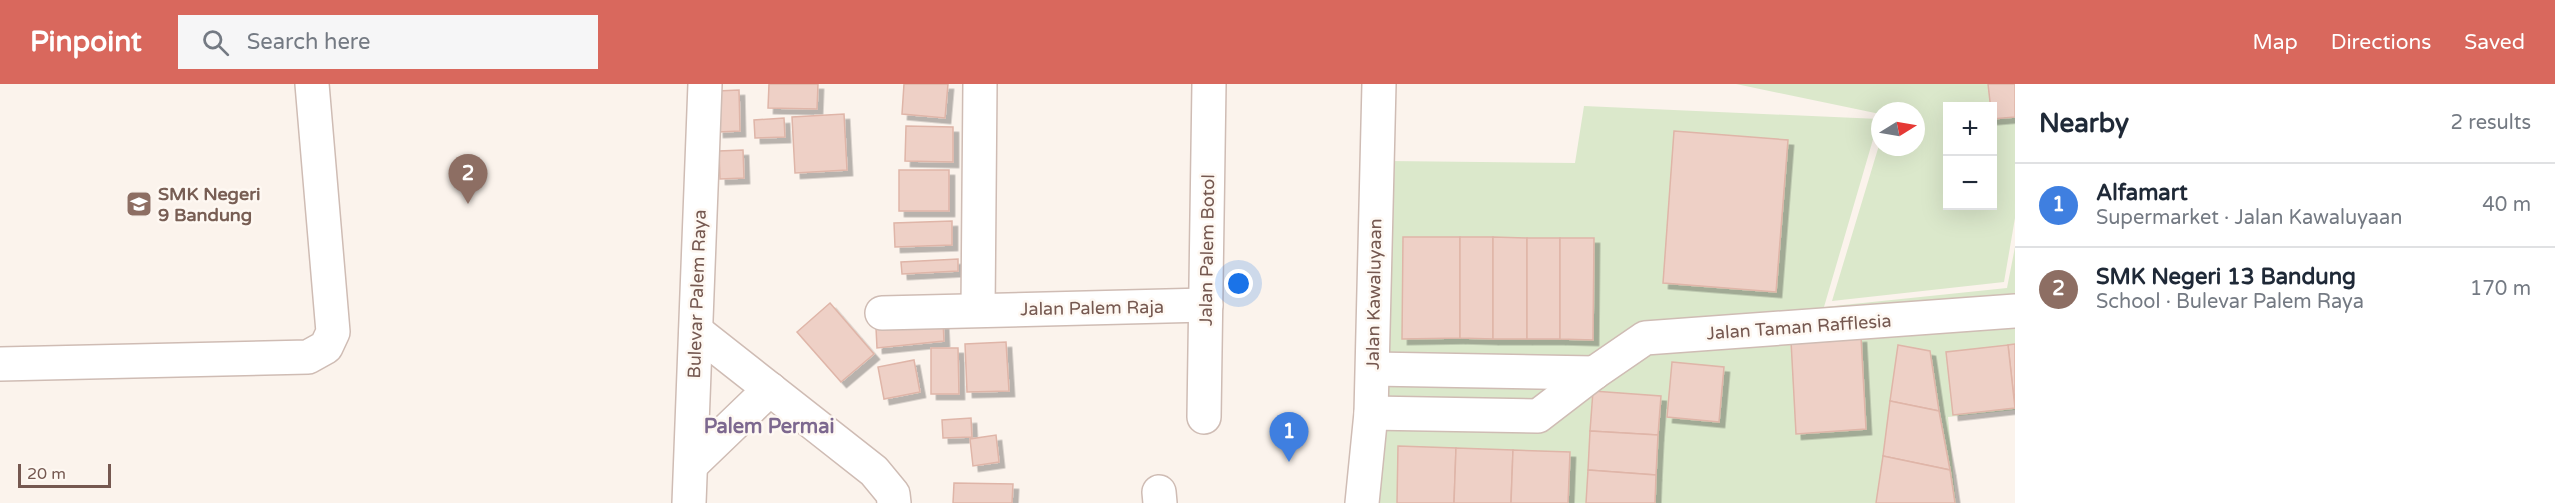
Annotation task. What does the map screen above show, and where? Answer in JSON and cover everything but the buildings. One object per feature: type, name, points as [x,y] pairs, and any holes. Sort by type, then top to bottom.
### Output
[{"type":"street","points":[[0,364],[308,357],[326,347],[333,332],[312,84]]},
{"type":"street","name":"Bulevar Palem Raya","points":[[689,503],[705,84]]},
{"type":"street","points":[[978,310],[980,84]]},
{"type":"street","name":"Jalan Palem Botol","points":[[1204,417],[1209,84]]},
{"type":"street","name":"Jalan Kawaluyaan","points":[[1362,503],[1371,413],[1378,84]]},
{"type":"street","name":"Jalan Palem Raja","points":[[882,313],[1206,305]]},
{"type":"street","name":"Jalan Taman Rafflesia","points":[[1371,413],[1539,416],[1594,373],[1645,338],[2015,311]]},
{"type":"street","points":[[696,331],[873,471],[892,494],[894,503]]},
{"type":"street","points":[[1372,369],[1486,373],[1594,373]]},
{"type":"street","points":[[1486,373],[1527,415]]},
{"type":"street","points":[[691,465],[770,389]]},
{"type":"green space","points":[[1736,84],[2015,84],[2015,218],[2004,282],[1832,301],[1876,156],[1925,156],[1925,102],[1871,102],[1871,112]]},
{"type":"green space","points":[[1584,106],[1871,119],[1871,146],[1824,307],[2007,288],[2015,247],[2015,410],[1948,417],[1956,503],[1371,503],[1389,161],[1575,163]]},
{"type":"place","name":"SMK Negeri 9 Bandung","points":[[139,204]]},
{"type":"place","name":"SMK Negeri 13 Bandung","points":[[468,204]]},
{"type":"place","name":"Alfamart","points":[[1289,462]]},
{"type":"district","name":"Palem Permai","points":[[769,426]]}]
